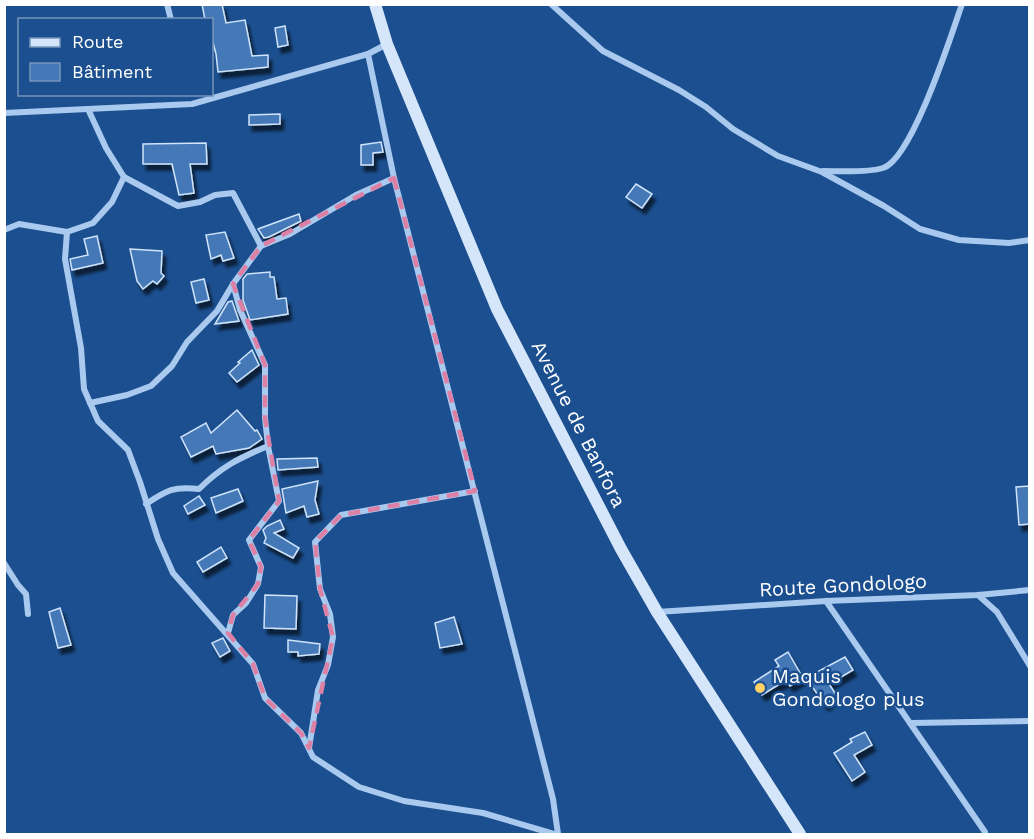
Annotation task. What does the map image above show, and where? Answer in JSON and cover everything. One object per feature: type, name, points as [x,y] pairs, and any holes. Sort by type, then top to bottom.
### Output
[{"type":"main road","name":"Avenue de Banfora","points":[[375,4],[387,44],[498,309],[621,549],[657,612],[800,834]]},
{"type":"street","points":[[551,4],[603,51],[679,90],[706,107],[733,129],[778,156],[822,171],[920,229],[959,240],[1009,243],[1029,240]]},
{"type":"street","points":[[822,171],[884,168],[896,159],[907,143],[929,95],[962,4]]},
{"type":"street","points":[[4,113],[192,104],[368,54],[387,44]]},
{"type":"street","points":[[67,232],[65,259],[81,348],[84,389],[98,421],[128,450],[158,539],[173,573],[253,664],[265,698],[301,733],[314,757],[359,787],[404,801],[483,813],[556,834],[553,799],[394,178],[368,54]]},
{"type":"street","points":[[190,96],[192,104]]},
{"type":"street","points":[[88,109],[106,148],[124,177],[178,206],[200,202],[215,195],[234,193],[261,246]]},
{"type":"street","points":[[4,230],[19,224],[67,232],[93,223],[112,202],[124,177]]},
{"type":"street","points":[[90,403],[126,395],[151,386],[172,366],[187,342],[217,312],[233,284],[261,246],[290,234],[356,195],[394,178]]},
{"type":"street","points":[[228,633],[233,615],[246,603],[258,584],[261,567],[249,540],[279,501],[265,418],[265,365],[240,310],[233,284]]},
{"type":"street","points":[[146,504],[179,487],[199,489],[237,458],[268,446]]},
{"type":"street","points":[[309,748],[318,690],[328,665],[333,637],[330,614],[320,589],[315,542],[341,515],[475,491]]},
{"type":"street","points":[[4,563],[26,594],[28,614]]},
{"type":"street","name":"Route Gondologo","points":[[657,612],[826,601],[978,596],[1029,590]]},
{"type":"street","points":[[978,596],[997,612],[1029,666]]},
{"type":"street","points":[[826,601],[985,832]]},
{"type":"street","points":[[910,723],[1029,721]]},
{"type":"highlighted area","points":[[394,178],[475,491],[341,515],[315,542],[320,589],[333,637],[309,748],[301,733],[265,698],[253,664],[228,633],[233,615],[258,584],[261,567],[249,540],[279,501],[265,418],[265,365],[233,284],[261,246]]},
{"type":"building","points":[[202,4],[222,4],[226,23],[245,20],[252,56],[268,55],[268,67],[218,72],[213,43],[213,18],[205,18]]},
{"type":"building","points":[[285,26],[288,45],[278,47],[275,28]]},
{"type":"building","points":[[280,114],[280,124],[249,125],[249,115]]},
{"type":"building","points":[[381,142],[383,152],[373,153],[373,165],[361,165],[361,145]]},
{"type":"building","points":[[206,143],[207,164],[190,164],[194,193],[179,195],[172,164],[143,164],[143,144]]},
{"type":"building","points":[[636,184],[652,194],[642,208],[626,197]]},
{"type":"building","points":[[299,214],[301,221],[269,237],[264,238],[258,229]]},
{"type":"building","points":[[225,232],[234,258],[223,261],[221,255],[211,259],[206,235]]},
{"type":"building","points":[[97,236],[103,263],[72,270],[70,259],[88,255],[84,239]]},
{"type":"building","points":[[130,249],[162,251],[161,273],[164,276],[157,284],[153,281],[143,289],[137,281]]},
{"type":"building","points":[[270,272],[270,277],[274,277],[277,299],[286,298],[288,314],[250,320],[243,300],[243,279],[247,274]]},
{"type":"building","points":[[204,279],[209,300],[196,303],[191,282]]},
{"type":"building","points":[[232,301],[239,321],[215,324],[228,302]]},
{"type":"building","points":[[252,350],[259,365],[237,382],[229,373]]},
{"type":"building","points":[[237,410],[255,431],[257,430],[262,439],[249,448],[216,454],[213,446],[191,457],[181,437],[206,423],[211,433]]},
{"type":"building","points":[[317,458],[318,467],[278,470],[277,459]]},
{"type":"building","points":[[318,481],[315,500],[319,514],[307,517],[304,506],[286,513],[282,489]]},
{"type":"building","points":[[1029,486],[1029,524],[1019,525],[1016,487]]},
{"type":"building","points":[[238,489],[243,501],[216,513],[211,498]]},
{"type":"building","points":[[199,496],[205,505],[188,514],[184,506]]},
{"type":"building","points":[[280,520],[284,529],[274,533],[299,548],[293,558],[264,543],[266,538],[263,530]]},
{"type":"building","points":[[221,547],[227,558],[203,572],[197,562]]},
{"type":"building","points":[[265,595],[297,596],[296,629],[264,628]]},
{"type":"building","points":[[60,608],[71,645],[58,648],[49,612]]},
{"type":"building","points":[[454,617],[462,644],[440,648],[435,623]]},
{"type":"building","points":[[223,638],[230,651],[220,657],[212,643]]},
{"type":"building","points":[[288,640],[320,644],[319,654],[298,656],[298,652],[288,652]]},
{"type":"building","points":[[788,652],[803,678],[790,686],[786,680],[762,695],[754,682],[779,666],[775,660]]},
{"type":"building","points":[[845,657],[853,670],[829,684],[837,696],[825,705],[806,678]]},
{"type":"building","points":[[865,732],[872,745],[854,755],[865,772],[852,781],[834,753],[852,742],[850,739]]},
{"type":"place","name":"Maquis Gondologo plus","points":[[760,688]]}]
